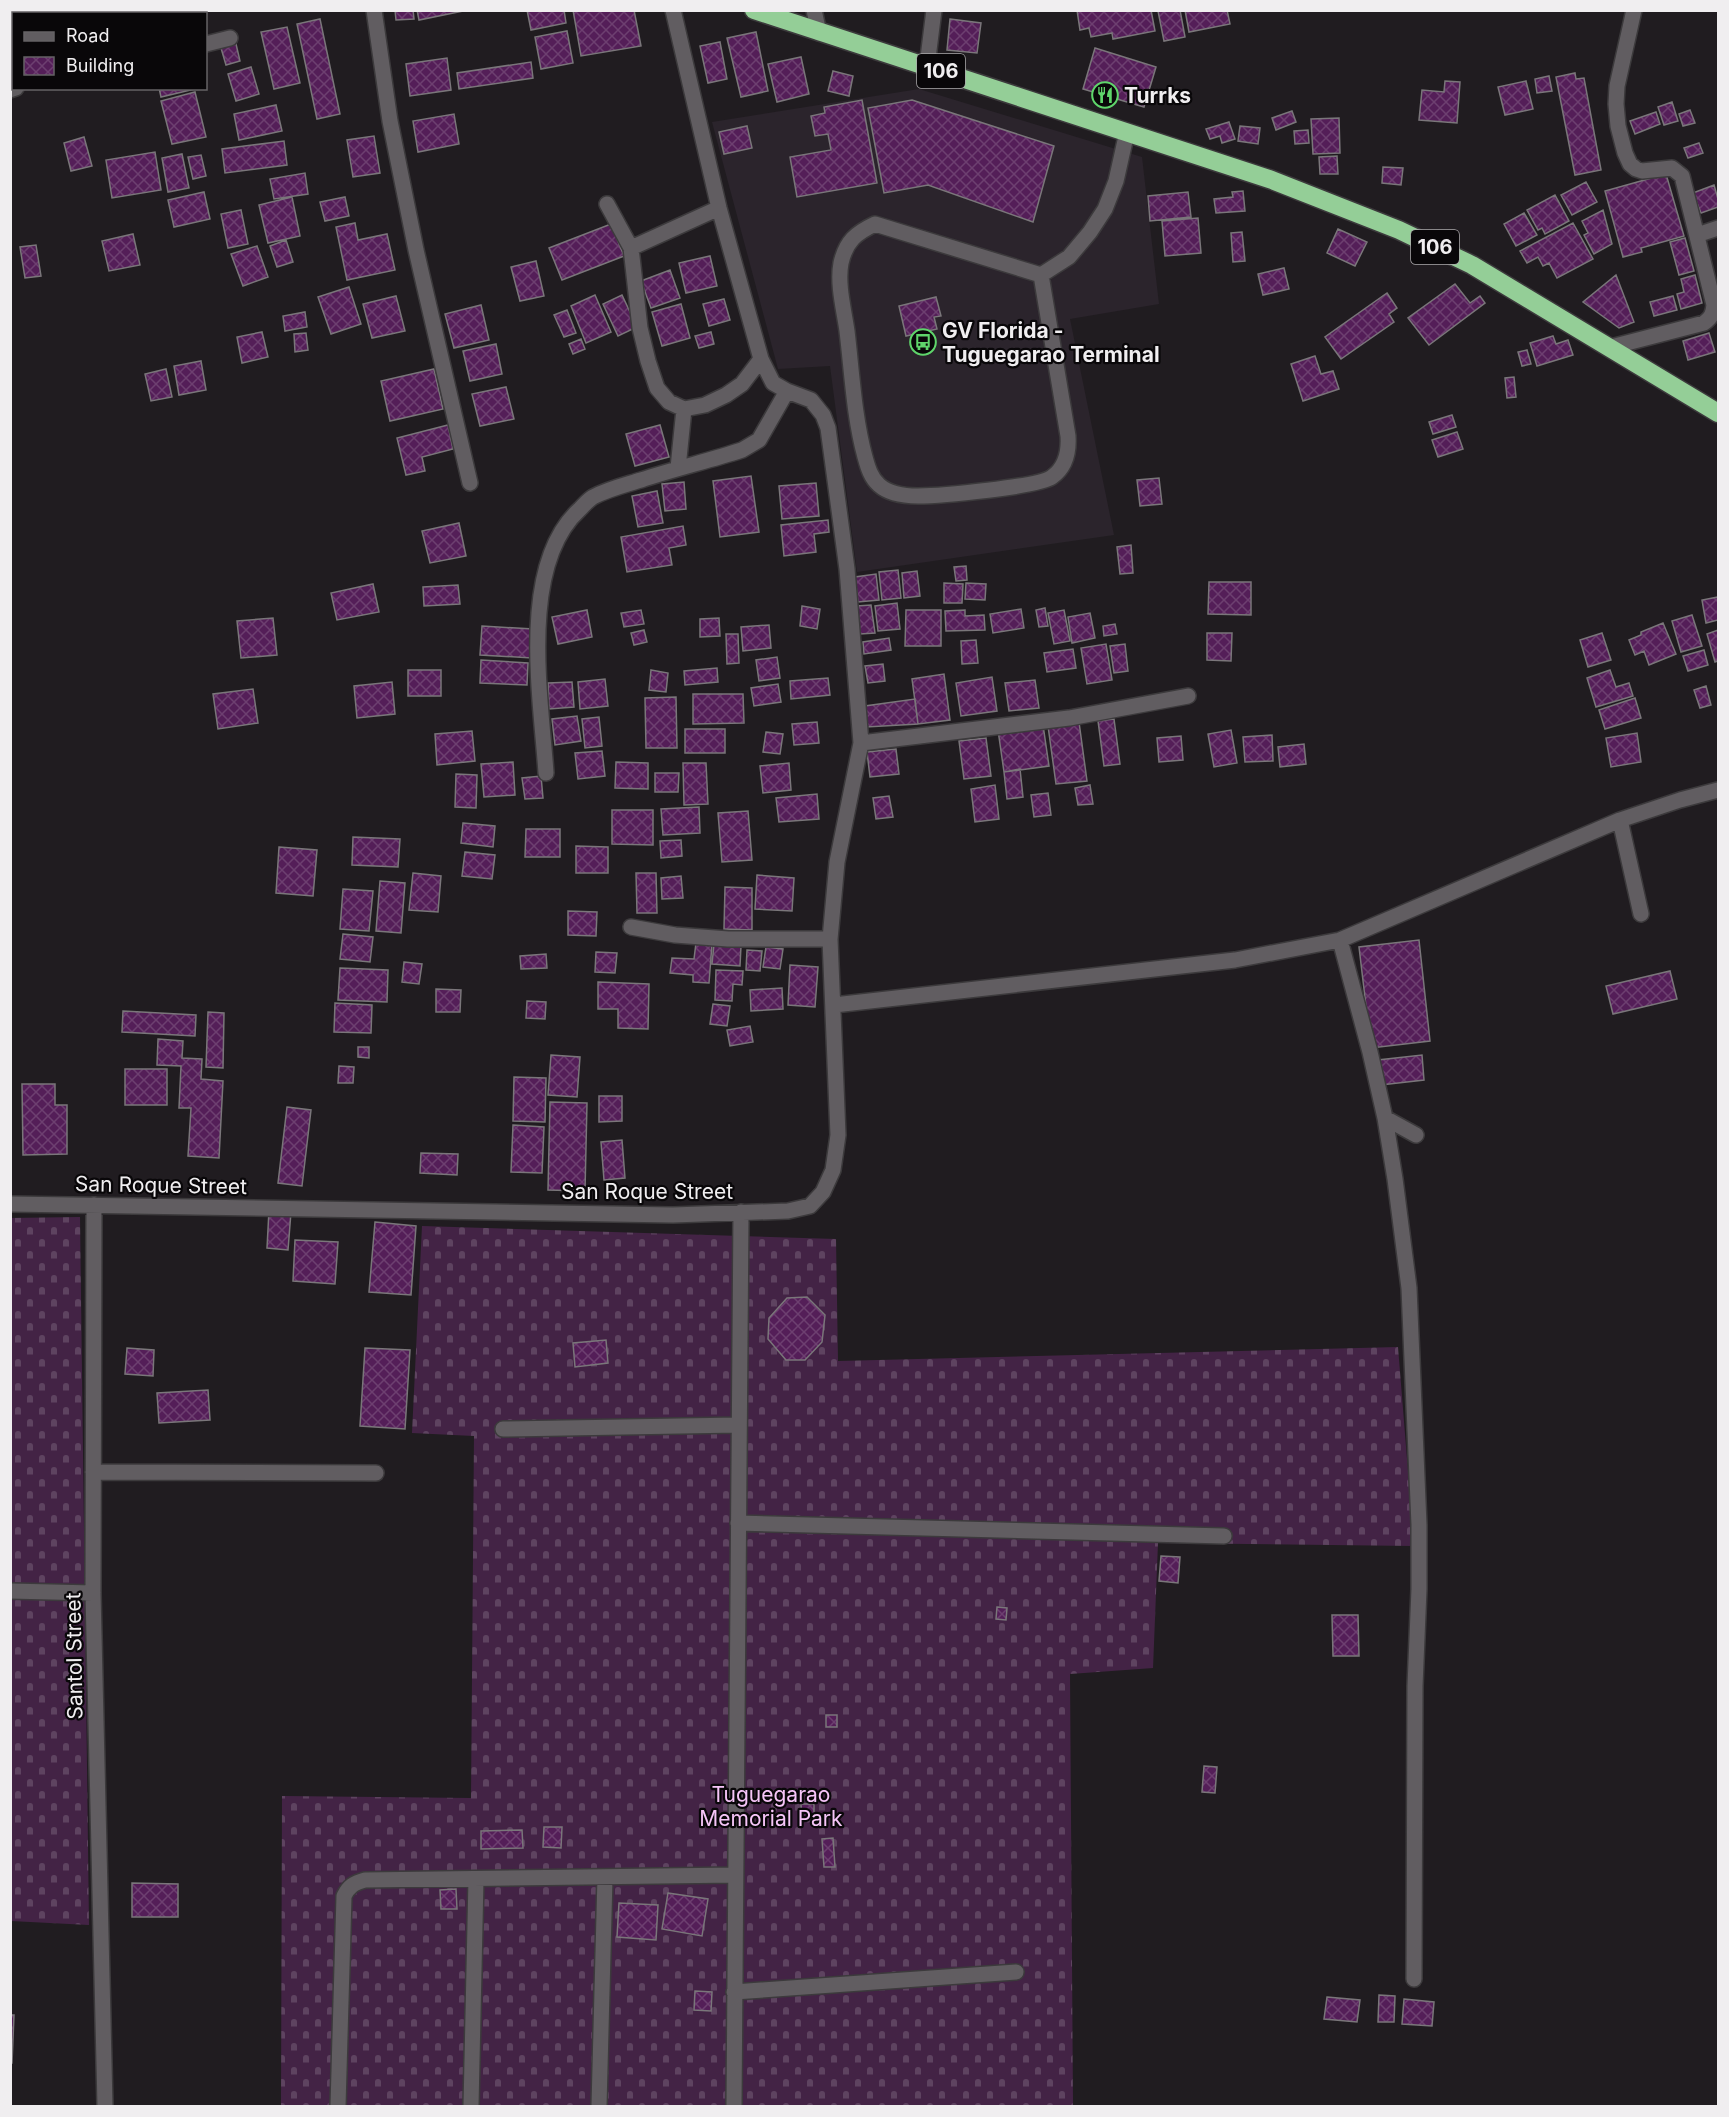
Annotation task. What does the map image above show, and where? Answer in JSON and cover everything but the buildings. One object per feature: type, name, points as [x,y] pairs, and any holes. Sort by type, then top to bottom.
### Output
[{"type":"highway","name":"106","points":[[754,10],[1272,180],[1399,230],[1472,265],[1719,413]]},
{"type":"street","points":[[374,10],[390,121],[416,250],[470,483]]},
{"type":"street","points":[[546,773],[538,620],[543,584],[552,547],[567,520],[591,498],[678,468],[742,450],[759,440],[787,391],[773,382],[761,359],[719,208],[674,10]]},
{"type":"street","points":[[814,10],[819,33]]},
{"type":"street","points":[[927,66],[934,10]]},
{"type":"street","points":[[1611,347],[1704,323],[1710,318],[1714,305],[1682,176],[1672,168],[1642,171],[1636,169],[1630,164],[1625,153],[1616,104],[1617,86],[1634,10]]},
{"type":"street","points":[[207,44],[230,38]]},
{"type":"street","points":[[1041,275],[1068,436],[1069,451],[1061,467],[1052,477],[1031,484],[917,496],[894,494],[881,487],[872,477],[864,456],[856,408],[842,291],[841,264],[848,246],[858,232],[875,224],[1041,275],[1069,257],[1105,209],[1116,181],[1127,132]]},
{"type":"street","points":[[607,204],[631,248],[640,328],[657,388],[669,402],[684,409],[705,405],[742,384],[761,359]]},
{"type":"street","points":[[631,248],[719,208]]},
{"type":"street","points":[[1697,235],[1719,228]]},
{"type":"street","name":"San Roque Street","points":[[10,1204],[673,1215],[788,1211],[810,1206],[823,1192],[833,1170],[838,1134],[830,939],[837,862],[861,743],[847,569],[828,428],[823,415],[811,400],[787,391]]},
{"type":"street","points":[[678,468],[684,409]]},
{"type":"street","points":[[861,743],[1069,718],[1188,696]]},
{"type":"street","points":[[834,1005],[1235,960],[1340,940],[1620,820],[1719,790]]},
{"type":"street","points":[[1620,820],[1641,914]]},
{"type":"street","points":[[631,927],[728,939],[830,939]]},
{"type":"street","points":[[1340,940],[1385,1118],[1408,1288],[1419,1525],[1415,1686],[1414,1979]]},
{"type":"street","points":[[1385,1118],[1416,1135]]},
{"type":"street","name":"Santol Street","points":[[94,1205],[93,1593],[105,2106]]},
{"type":"street","points":[[734,2106],[741,1212]]},
{"type":"street","points":[[503,1429],[738,1425]]},
{"type":"street","points":[[93,1472],[376,1473]]},
{"type":"street","points":[[738,1523],[1224,1536]]},
{"type":"street","points":[[10,1591],[93,1593]]},
{"type":"street","points":[[338,2106],[344,1896],[355,1882],[365,1880],[735,1875]]},
{"type":"street","points":[[599,2106],[605,1877]]},
{"type":"street","points":[[471,2106],[476,1879]]},
{"type":"street","points":[[734,1992],[1016,1972]]},
{"type":"shaded area","name":"GV Florida - Tuguegarao Terminal","points":[[919,89],[1142,157],[1159,304],[1070,319],[1114,535],[857,572],[830,366],[778,369],[712,122]]},
{"type":"green space","points":[[80,1217],[89,1925],[11,1921],[10,1218]]},
{"type":"green space","name":"Tuguegarao Memorial Park","points":[[422,1226],[836,1239],[838,1361],[1398,1347],[1414,1546],[1158,1543],[1153,1668],[1070,1674],[1073,2106],[281,2106],[282,1796],[471,1798],[474,1436],[412,1433]]},
{"type":"place","name":"Turrks","points":[[1105,95]]},
{"type":"place","name":"GV Florida - Tuguegarao Terminal","points":[[923,342]]}]
